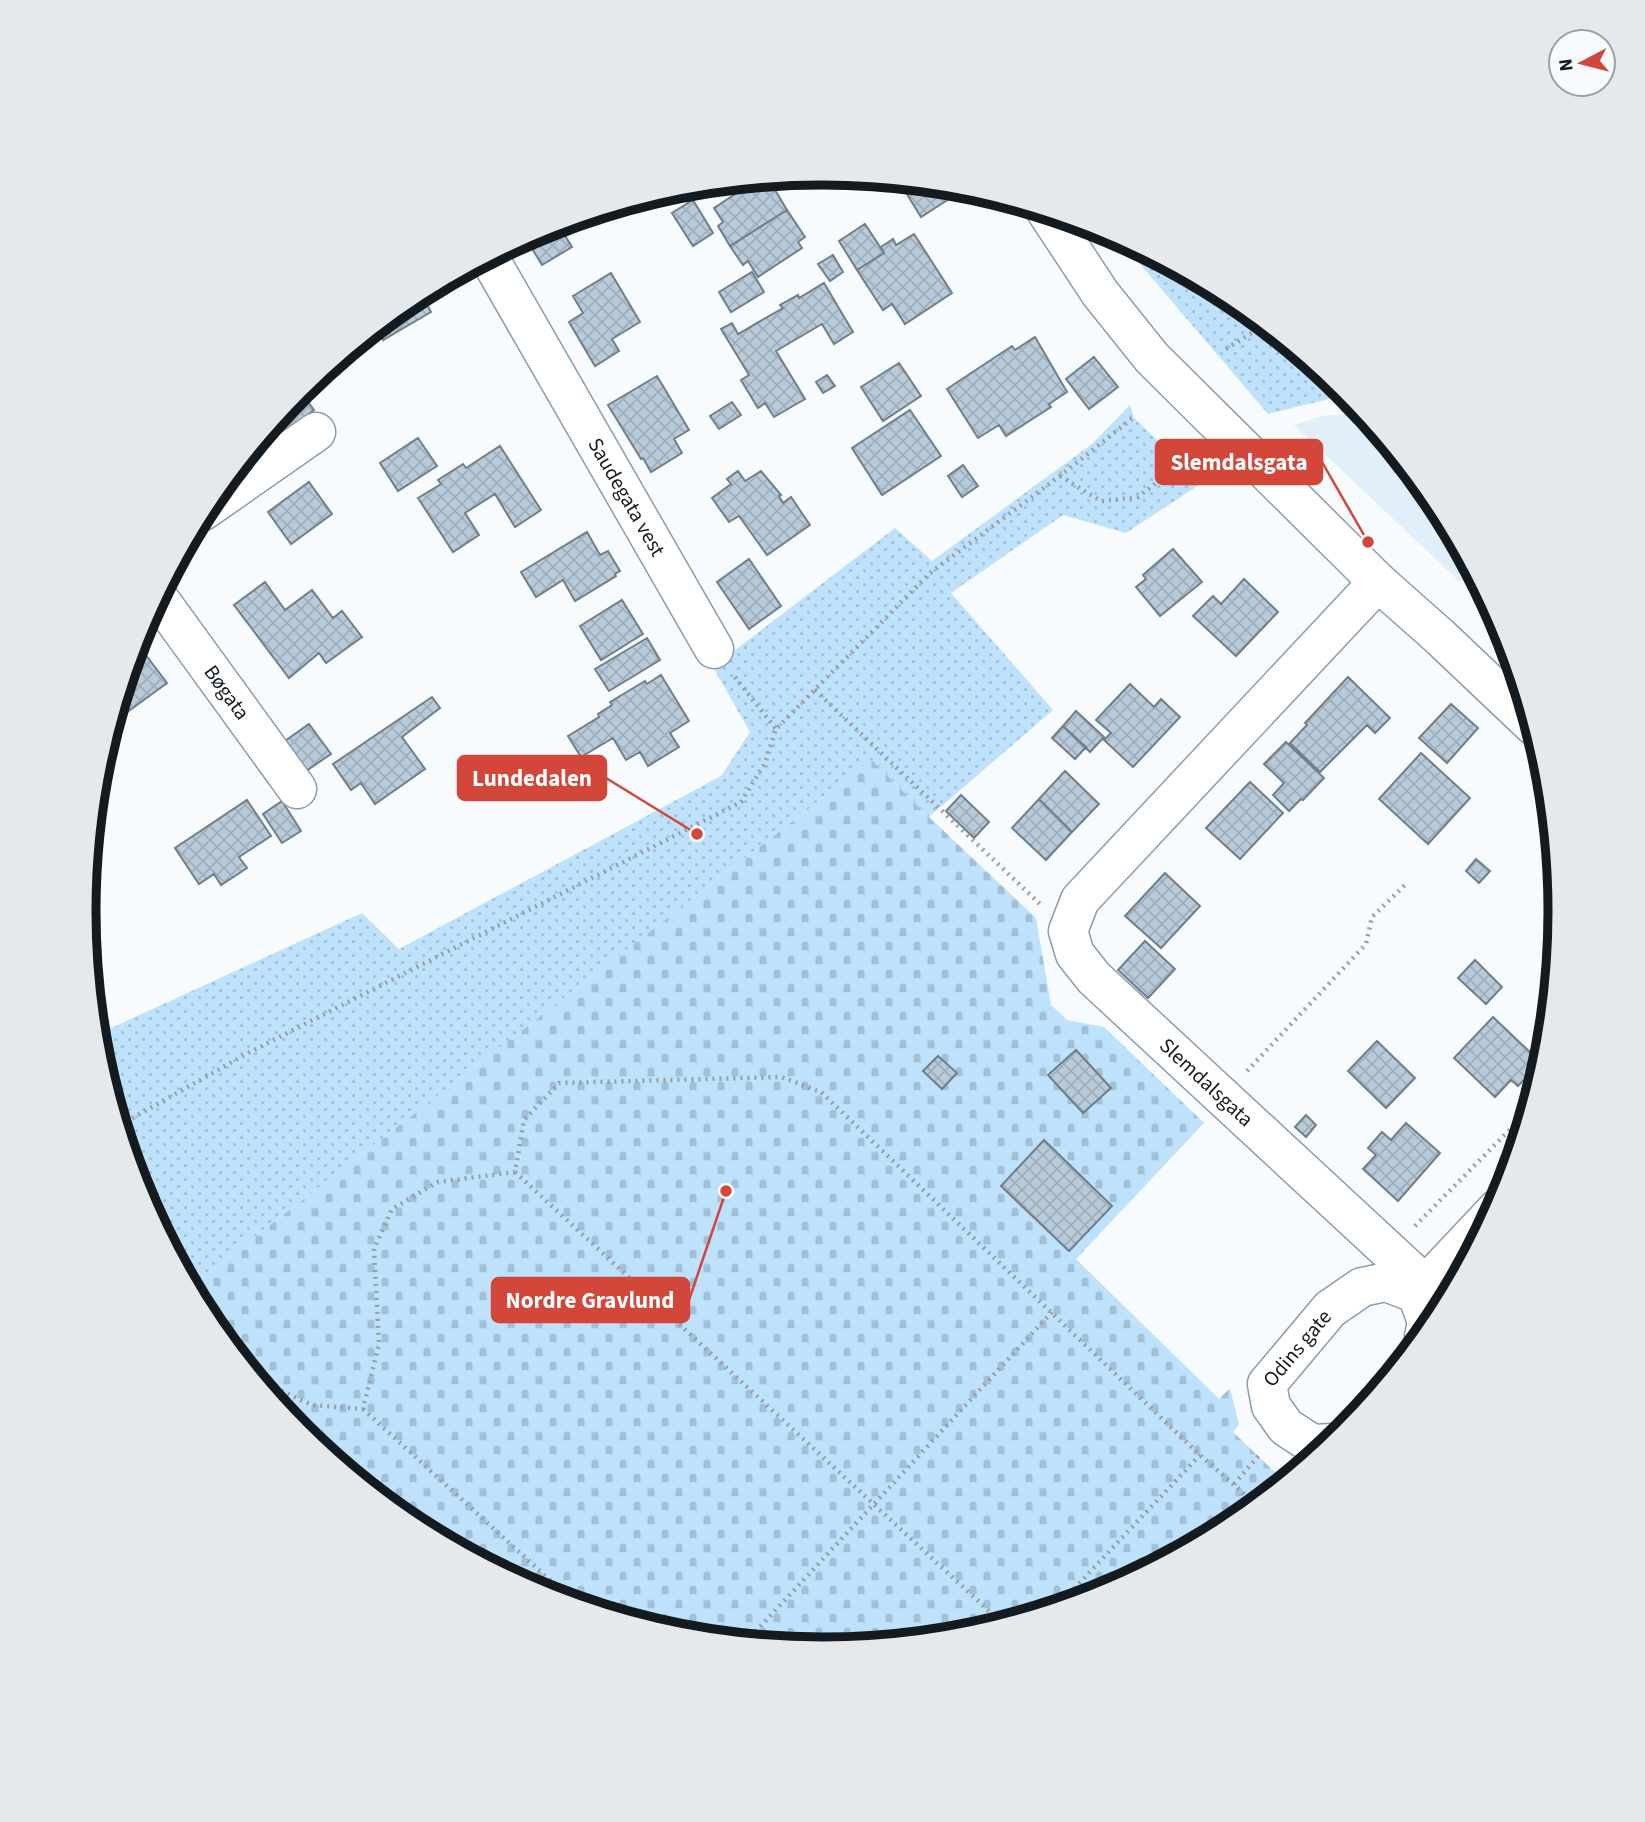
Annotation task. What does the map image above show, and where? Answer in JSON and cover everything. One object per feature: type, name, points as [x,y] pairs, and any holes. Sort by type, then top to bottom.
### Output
[{"type":"street","points":[[1053,222],[1100,293],[1152,358],[1378,582],[1521,714]]},
{"type":"street","name":"Saudegata vest","points":[[493,264],[714,649]]},
{"type":"street","points":[[230,492],[316,432]]},
{"type":"street","points":[[1068,932],[1080,900],[1378,582]]},
{"type":"street","name":"Bøgata","points":[[164,606],[297,789]]},
{"type":"street","name":"Slemdalsgata","points":[[1068,932],[1075,954],[1094,978],[1390,1252],[1429,1294]]},
{"type":"street","points":[[1429,1294],[1464,1250]]},
{"type":"street","name":"Odins gate","points":[[1315,1444],[1286,1427],[1270,1406],[1267,1384],[1331,1309],[1362,1287],[1386,1282],[1429,1294]]},
{"type":"path","points":[[1226,349],[1257,329]]},
{"type":"path","points":[[128,1121],[250,1052],[741,802],[765,763],[776,729],[930,573],[1134,418]]},
{"type":"path","points":[[1060,476],[1101,501],[1139,497],[1224,429]]},
{"type":"path","points":[[714,649],[776,729]]},
{"type":"path","points":[[815,690],[1068,932]]},
{"type":"path","points":[[1223,1097],[1366,944],[1372,917],[1406,884]]},
{"type":"path","points":[[515,1172],[524,1119],[559,1083],[781,1077],[821,1092],[1200,1455],[1249,1498]]},
{"type":"path","points":[[1390,1252],[1516,1124]]},
{"type":"path","points":[[363,1409],[379,1344],[374,1249],[392,1209],[438,1182],[515,1172]]},
{"type":"path","points":[[515,1172],[995,1616]]},
{"type":"path","points":[[754,1634],[1052,1312]]},
{"type":"path","points":[[274,1387],[312,1405],[363,1409],[557,1587]]},
{"type":"path","points":[[1069,1594],[1200,1455]]},
{"type":"shaded area","points":[[1351,413],[1369,432],[1426,508],[1474,590],[1462,579],[1459,581],[1294,425],[1322,416]]},
{"type":"green space","points":[[1132,255],[1186,282],[1226,307],[1265,335],[1336,397],[1268,414]]},
{"type":"green space","points":[[1130,405],[1134,418],[1202,483],[1126,533],[1063,515],[951,593],[1053,710],[929,817],[872,760],[198,1281],[171,1232],[135,1144],[121,1099],[106,1030],[362,913],[399,949],[721,776],[750,732],[713,667],[895,528],[932,561],[1092,444]]},
{"type":"green space","points":[[872,760],[1036,918],[1051,1005],[1067,1020],[1104,1027],[1204,1123],[1076,1259],[1219,1399],[1230,1388],[1239,1425],[1233,1432],[1278,1476],[1226,1515],[1144,1562],[1056,1599],[1010,1613],[917,1631],[870,1636],[775,1636],[681,1623],[635,1613],[545,1582],[459,1540],[419,1515],[344,1457],[276,1390],[246,1353],[198,1281]]},
{"type":"building","points":[[773,186],[787,210],[730,246],[718,226],[723,222],[714,208],[742,190]]},
{"type":"building","points":[[904,190],[952,197],[921,217]]},
{"type":"building","points":[[693,200],[713,233],[693,246],[672,213]]},
{"type":"building","points":[[787,210],[805,237],[798,242],[802,248],[758,277],[748,261],[743,265],[730,246]]},
{"type":"building","points":[[865,224],[884,253],[857,270],[839,241]]},
{"type":"building","points":[[563,233],[572,247],[542,265],[531,246]]},
{"type":"building","points":[[914,234],[952,293],[905,324],[892,304],[883,310],[857,270],[884,253],[881,247],[893,239],[896,245]]},
{"type":"building","points":[[833,255],[843,272],[830,281],[818,264]]},
{"type":"building","points":[[752,272],[764,292],[731,312],[719,292]]},
{"type":"building","points":[[611,273],[640,322],[612,339],[619,351],[595,366],[569,322],[583,313],[573,296]]},
{"type":"building","points":[[824,283],[853,332],[834,344],[822,324],[776,351],[805,399],[774,417],[765,403],[758,408],[741,380],[749,375],[721,329],[732,323],[738,334],[783,308],[780,305],[798,295],[799,298]]},
{"type":"building","points":[[426,303],[431,312],[383,340],[380,335]]},
{"type":"building","points":[[1035,337],[1067,392],[1049,404],[1051,407],[1006,436],[999,425],[978,438],[947,389],[1012,346],[1015,350]]},
{"type":"building","points":[[1094,357],[1118,387],[1089,409],[1066,379]]},
{"type":"building","points":[[899,363],[921,396],[883,421],[861,387]]},
{"type":"building","points":[[827,375],[835,386],[823,393],[816,382]]},
{"type":"building","points":[[657,376],[689,430],[674,439],[682,453],[651,472],[608,405]]},
{"type":"building","points":[[306,400],[314,410],[260,452]]},
{"type":"building","points":[[732,402],[741,415],[719,429],[710,416]]},
{"type":"building","points":[[910,410],[941,456],[882,495],[852,448]]},
{"type":"building","points":[[418,438],[437,466],[398,491],[380,463]]},
{"type":"building","points":[[500,446],[541,510],[515,527],[495,494],[465,513],[479,535],[453,552],[418,498],[441,484],[438,480],[463,464],[466,468]]},
{"type":"building","points":[[963,465],[978,486],[962,497],[948,476]]},
{"type":"building","points":[[738,471],[745,481],[761,471],[781,495],[779,496],[783,503],[791,497],[810,525],[767,555],[739,516],[729,522],[712,498],[731,484],[727,479]]},
{"type":"building","points":[[309,482],[332,514],[291,544],[268,512]]},
{"type":"building","points":[[587,532],[600,555],[608,551],[620,571],[575,601],[563,580],[536,597],[521,572]]},
{"type":"building","points":[[1173,549],[1202,582],[1160,616],[1136,587],[1146,579],[1143,575]]},
{"type":"building","points":[[749,559],[781,606],[749,629],[717,582]]},
{"type":"building","points":[[1244,579],[1278,612],[1236,656],[1193,616],[1213,596],[1221,604]]},
{"type":"building","points":[[265,582],[285,610],[312,590],[333,618],[342,611],[362,637],[326,663],[319,653],[289,678],[234,605]]},
{"type":"building","points":[[622,600],[643,634],[601,660],[580,626]]},
{"type":"building","points":[[647,638],[660,660],[609,691],[595,669]]},
{"type":"building","points":[[144,653],[167,683],[124,715]]},
{"type":"building","points":[[661,675],[689,721],[670,733],[679,747],[648,766],[640,752],[626,760],[613,738],[581,757],[568,736],[599,717],[598,714],[612,705],[610,702],[645,681],[647,684]]},
{"type":"building","points":[[1348,677],[1390,718],[1375,733],[1367,725],[1320,772],[1290,743]]},
{"type":"building","points":[[1130,684],[1154,707],[1161,699],[1180,717],[1133,767],[1104,740],[1111,733],[1096,720]]},
{"type":"building","points":[[432,697],[440,708],[402,737],[425,769],[375,804],[361,783],[351,790],[333,764]]},
{"type":"building","points":[[1451,704],[1478,728],[1447,763],[1419,738]]},
{"type":"building","points":[[1076,711],[1104,737],[1090,752],[1063,726]]},
{"type":"building","points":[[309,724],[331,754],[306,771],[285,741]]},
{"type":"building","points":[[1063,726],[1086,747],[1075,759],[1052,738]]},
{"type":"building","points":[[1286,742],[1324,778],[1289,811],[1273,795],[1284,783],[1264,764]]},
{"type":"building","points":[[1421,753],[1470,798],[1428,844],[1379,799]]},
{"type":"building","points":[[1065,771],[1099,804],[1072,832],[1039,799]]},
{"type":"building","points":[[1250,782],[1283,813],[1240,859],[1206,828]]},
{"type":"building","points":[[961,795],[989,822],[974,838],[946,811]]},
{"type":"building","points":[[1039,799],[1072,832],[1046,860],[1012,828]]},
{"type":"building","points":[[247,800],[271,836],[239,857],[247,868],[221,885],[214,874],[199,884],[175,848]]},
{"type":"building","points":[[282,801],[301,831],[282,843],[263,814]]},
{"type":"building","points":[[1476,859],[1490,871],[1479,883],[1466,871]]},
{"type":"building","points":[[1165,873],[1200,906],[1161,948],[1125,916]]},
{"type":"building","points":[[1145,941],[1175,969],[1148,998],[1118,970]]},
{"type":"building","points":[[1475,960],[1502,987],[1486,1004],[1458,978]]},
{"type":"building","points":[[1493,1017],[1534,1056],[1530,1060],[1533,1062],[1530,1073],[1518,1086],[1511,1080],[1495,1097],[1454,1058]]},
{"type":"building","points":[[1377,1041],[1415,1078],[1386,1108],[1348,1071]]},
{"type":"building","points":[[1076,1050],[1111,1088],[1083,1113],[1048,1075]]},
{"type":"building","points":[[938,1056],[957,1073],[942,1089],[923,1071]]},
{"type":"building","points":[[1306,1115],[1316,1125],[1306,1137],[1295,1127]]},
{"type":"building","points":[[1406,1123],[1440,1153],[1398,1201],[1363,1169],[1376,1155],[1368,1148],[1382,1132],[1391,1140]]},
{"type":"building","points":[[1044,1140],[1112,1206],[1069,1251],[1001,1186]]},
{"type":"place","name":"Slemdalsgata","points":[[1368,542]]},
{"type":"place","name":"Lundedalen","points":[[697,834]]},
{"type":"place","name":"Nordre Gravlund","points":[[726,1191]]}]
